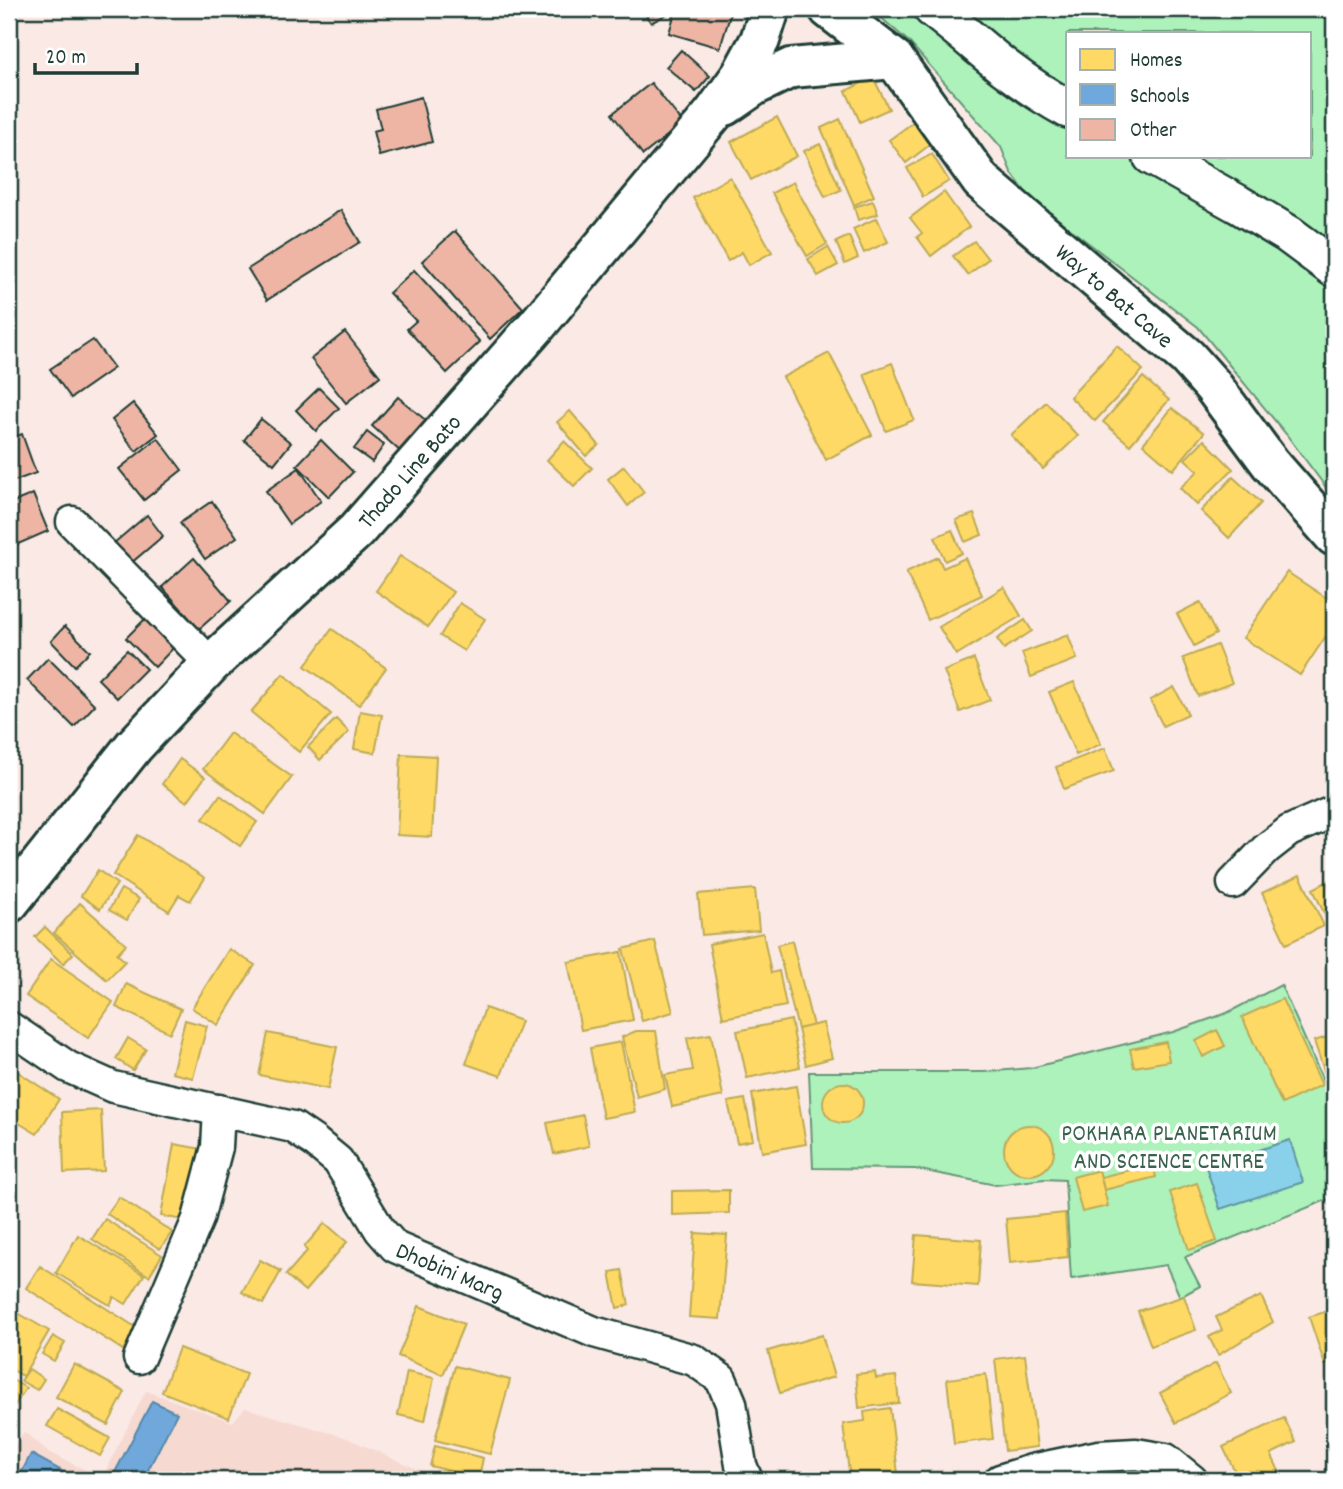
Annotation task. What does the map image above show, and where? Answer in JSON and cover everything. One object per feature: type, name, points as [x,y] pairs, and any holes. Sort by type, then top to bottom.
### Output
[{"type":"main road","name":"Thado Line Bato","points":[[9,903],[134,746],[211,664],[356,531],[538,324],[713,114],[741,75],[760,40],[770,9]]},
{"type":"main road","name":"Way to Bat Cave","points":[[829,9],[894,59],[981,181],[1188,357],[1270,463],[1334,536]]},
{"type":"main road","points":[[713,114],[754,86],[791,68],[894,59]]},
{"type":"street","points":[[933,9],[1003,66],[1066,108]]},
{"type":"street","points":[[1156,158],[1288,234],[1334,268]]},
{"type":"street","points":[[72,522],[211,664]]},
{"type":"street","points":[[1233,883],[1266,849],[1290,831],[1334,811]]},
{"type":"street","name":"Dhobini Marg","points":[[9,1027],[68,1067],[113,1087],[293,1127],[338,1161],[380,1230],[395,1247],[594,1332],[694,1360],[721,1379],[731,1403],[741,1465],[747,1480]]},
{"type":"street","points":[[139,1358],[198,1219],[217,1147],[219,1110]]},
{"type":"street","points":[[1000,1480],[1099,1456],[1136,1454],[1166,1459],[1192,1480]]},
{"type":"shaded area","points":[[146,1391],[233,1422],[245,1408],[344,1437],[421,1471],[462,1480],[9,1480],[9,1454],[24,1432],[50,1453],[102,1478]]},
{"type":"green space","points":[[871,9],[902,9],[1001,81],[999,57],[982,23],[965,9],[1334,9],[1334,498],[1286,434],[1198,327],[1027,194],[1011,172],[1001,147],[909,42]]},
{"type":"green space","name":"POKHARA PLANETARIUM AND SCIENCE CENTRE","points":[[1281,985],[1334,1105],[1334,1197],[1185,1257],[1200,1286],[1180,1297],[1166,1265],[1071,1279],[1065,1180],[1044,1179],[996,1185],[915,1169],[813,1168],[809,1072],[983,1072],[1031,1068],[1173,1032],[1227,1013]]},
{"type":"water","points":[[1290,1140],[1303,1182],[1220,1209],[1206,1167]]},
{"type":"building: Homes","points":[[873,77],[889,109],[860,122],[846,91]]},
{"type":"building: Homes","points":[[777,117],[797,156],[751,180],[731,142]]},
{"type":"building: Homes","points":[[840,119],[874,196],[854,205],[821,128]]},
{"type":"building: Homes","points":[[915,121],[932,143],[906,163],[889,140]]},
{"type":"building: Homes","points":[[820,144],[841,190],[825,197],[804,151]]},
{"type":"building: Homes","points":[[932,154],[949,181],[923,197],[907,168]]},
{"type":"building: Homes","points":[[730,177],[772,252],[749,265],[742,252],[728,261],[693,198]]},
{"type":"building: Homes","points":[[793,182],[827,244],[807,256],[772,193]]},
{"type":"building: Homes","points":[[944,192],[969,227],[931,256],[917,237],[922,233],[910,218]]},
{"type":"building: Homes","points":[[873,201],[878,214],[858,220],[854,207]]},
{"type":"building: Homes","points":[[877,218],[888,242],[864,253],[853,229]]},
{"type":"building: Homes","points":[[849,236],[858,258],[845,264],[836,242]]},
{"type":"building: Homes","points":[[974,241],[988,259],[968,275],[953,256]]},
{"type":"building: Homes","points":[[828,247],[838,265],[818,276],[808,259]]},
{"type":"building: Homes","points":[[1117,346],[1143,370],[1095,421],[1070,397]]},
{"type":"building: Homes","points":[[829,353],[872,435],[826,460],[783,377]]},
{"type":"building: Homes","points":[[892,363],[914,420],[886,431],[864,374]]},
{"type":"building: Homes","points":[[1143,377],[1169,400],[1130,445],[1103,422]]},
{"type":"building: Homes","points":[[1046,402],[1078,436],[1043,469],[1011,435]]},
{"type":"building: Homes","points":[[1172,408],[1204,433],[1173,470],[1143,444]]},
{"type":"building: Homes","points":[[570,411],[599,445],[586,456],[557,422]]},
{"type":"building: Homes","points":[[1204,440],[1233,469],[1197,505],[1180,488],[1198,471],[1185,459]]},
{"type":"building: Homes","points":[[564,441],[592,468],[574,486],[547,460]]},
{"type":"building: Homes","points":[[624,466],[644,492],[628,506],[608,479]]},
{"type":"building: Homes","points":[[1233,477],[1261,503],[1229,538],[1201,511]]},
{"type":"building: Homes","points":[[974,514],[982,535],[965,542],[956,520]]},
{"type":"building: Homes","points":[[952,530],[962,553],[945,561],[935,537]]},
{"type":"building: Homes","points":[[400,556],[453,592],[428,627],[376,591]]},
{"type":"building: Homes","points":[[938,557],[943,568],[965,558],[982,595],[928,620],[906,572]]},
{"type":"building: Homes","points":[[1287,572],[1334,603],[1334,624],[1300,675],[1243,638]]},
{"type":"building: Homes","points":[[1004,587],[1021,616],[956,655],[939,627]]},
{"type":"building: Homes","points":[[1200,602],[1216,634],[1194,646],[1177,614]]},
{"type":"building: Homes","points":[[460,603],[485,619],[464,651],[440,636]]},
{"type":"building: Homes","points":[[1025,620],[1032,631],[1004,649],[997,639]]},
{"type":"building: Homes","points":[[332,629],[386,668],[359,705],[305,666]]},
{"type":"building: Homes","points":[[1068,635],[1077,659],[1031,677],[1022,653]]},
{"type":"building: Homes","points":[[1217,645],[1232,683],[1198,696],[1183,658]]},
{"type":"building: Homes","points":[[974,659],[990,700],[960,712],[944,671]]},
{"type":"building: Homes","points":[[283,674],[331,714],[299,752],[251,712]]},
{"type":"building: Homes","points":[[1074,682],[1101,744],[1076,755],[1049,692]]},
{"type":"building: Homes","points":[[1174,687],[1188,714],[1163,726],[1150,700]]},
{"type":"building: Homes","points":[[360,711],[382,715],[375,753],[354,749]]},
{"type":"building: Homes","points":[[336,719],[349,732],[320,760],[308,747]]},
{"type":"building: Homes","points":[[230,733],[292,777],[265,814],[203,769]]},
{"type":"building: Homes","points":[[1105,748],[1114,771],[1064,789],[1056,767]]},
{"type":"building: Homes","points":[[401,754],[436,756],[432,837],[397,835]]},
{"type":"building: Homes","points":[[180,759],[205,777],[187,802],[162,784]]},
{"type":"building: Homes","points":[[220,795],[257,822],[240,846],[203,819]]},
{"type":"building: Homes","points":[[138,835],[205,878],[190,901],[179,895],[169,911],[113,875]]},
{"type":"building: Homes","points":[[98,870],[117,884],[100,909],[81,896]]},
{"type":"building: Homes","points":[[1300,875],[1324,926],[1286,944],[1262,893]]},
{"type":"building: Homes","points":[[1334,878],[1334,935],[1313,889]]},
{"type":"building: Homes","points":[[121,889],[139,899],[127,920],[109,910]]},
{"type":"building: Homes","points":[[755,889],[759,930],[702,935],[698,894]]},
{"type":"building: Homes","points":[[80,903],[126,944],[117,954],[125,961],[107,980],[54,933]]},
{"type":"building: Homes","points":[[45,927],[73,954],[63,964],[35,937]]},
{"type":"building: Homes","points":[[763,933],[771,973],[779,971],[786,1006],[723,1018],[709,944]]},
{"type":"building: Homes","points":[[655,941],[673,1012],[642,1021],[623,949]]},
{"type":"building: Homes","points":[[792,941],[813,1026],[798,1029],[777,945]]},
{"type":"building: Homes","points":[[229,949],[255,965],[218,1025],[192,1008]]},
{"type":"building: Homes","points":[[621,952],[633,1020],[581,1030],[568,962]]},
{"type":"building: Homes","points":[[51,959],[113,1002],[88,1038],[26,996]]},
{"type":"building: Homes","points":[[126,984],[181,1009],[170,1033],[116,1007]]},
{"type":"building: Homes","points":[[1282,999],[1322,1085],[1282,1104],[1242,1017]]},
{"type":"building: Homes","points":[[485,1008],[521,1021],[501,1076],[466,1064]]},
{"type":"building: Homes","points":[[185,1020],[207,1026],[193,1078],[172,1073]]},
{"type":"building: Homes","points":[[791,1020],[800,1067],[747,1078],[737,1031]]},
{"type":"building: Homes","points":[[823,1023],[832,1058],[806,1065],[798,1029]]},
{"type":"building: Homes","points":[[1217,1030],[1225,1046],[1203,1057],[1196,1041]]},
{"type":"building: Homes","points":[[636,1031],[656,1031],[665,1089],[637,1097],[622,1037]]},
{"type":"building: Homes","points":[[268,1033],[337,1047],[328,1089],[259,1075]]},
{"type":"building: Homes","points":[[711,1034],[723,1096],[672,1107],[665,1075],[693,1070],[687,1038]]},
{"type":"building: Homes","points":[[1334,1035],[1334,1100],[1314,1041]]},
{"type":"building: Homes","points":[[128,1038],[146,1049],[133,1070],[116,1059]]},
{"type":"building: Homes","points":[[621,1042],[635,1112],[603,1118],[590,1048]]},
{"type":"building: Homes","points":[[1166,1042],[1169,1061],[1134,1067],[1130,1049]]},
{"type":"building: Homes","points":[[9,1066],[59,1099],[37,1134],[9,1117]]},
{"type":"building: Homes","points":[[843,1083],[857,1089],[863,1103],[857,1117],[843,1123],[829,1117],[823,1103],[829,1089]]},
{"type":"building: Homes","points":[[796,1086],[806,1144],[762,1152],[752,1094]]},
{"type":"building: Homes","points":[[745,1099],[753,1140],[737,1143],[728,1102]]},
{"type":"building: Homes","points":[[101,1110],[104,1171],[64,1173],[62,1112]]},
{"type":"building: Homes","points":[[583,1115],[589,1146],[554,1154],[547,1123]]},
{"type":"building: Homes","points":[[1029,1125],[1046,1133],[1054,1150],[1046,1167],[1029,1175],[1012,1167],[1004,1150],[1012,1133]]},
{"type":"building: Homes","points":[[174,1144],[202,1149],[189,1221],[161,1216]]},
{"type":"building: Homes","points":[[1153,1164],[1156,1177],[1104,1190],[1101,1177]]},
{"type":"building: Homes","points":[[1099,1170],[1108,1206],[1082,1212],[1073,1177]]},
{"type":"building: Homes","points":[[1197,1183],[1217,1241],[1189,1250],[1170,1192]]},
{"type":"building: Homes","points":[[729,1190],[729,1213],[672,1215],[672,1191]]},
{"type":"building: Homes","points":[[119,1197],[172,1232],[160,1249],[107,1214]]},
{"type":"building: Homes","points":[[1065,1213],[1068,1257],[1010,1263],[1006,1219]]},
{"type":"building: Homes","points":[[105,1219],[162,1255],[149,1276],[92,1239]]},
{"type":"building: Homes","points":[[325,1223],[347,1242],[305,1291],[286,1275],[307,1251],[304,1247]]},
{"type":"building: Homes","points":[[695,1233],[727,1235],[720,1319],[689,1317]]},
{"type":"building: Homes","points":[[78,1235],[144,1275],[126,1304],[114,1297],[110,1305],[56,1273]]},
{"type":"building: Homes","points":[[916,1235],[981,1240],[978,1286],[912,1281]]},
{"type":"building: Homes","points":[[260,1260],[281,1271],[263,1304],[242,1292]]},
{"type":"building: Homes","points":[[40,1266],[137,1328],[123,1350],[26,1288]]},
{"type":"building: Homes","points":[[622,1270],[629,1305],[617,1308],[610,1272]]},
{"type":"building: Homes","points":[[1184,1296],[1196,1330],[1151,1346],[1138,1311]]},
{"type":"building: Homes","points":[[1261,1296],[1273,1322],[1218,1355],[1209,1337],[1222,1330],[1216,1317]]},
{"type":"building: Homes","points":[[419,1306],[464,1324],[443,1375],[398,1356]]},
{"type":"building: Homes","points":[[1334,1309],[1334,1362],[1325,1365],[1309,1317]]},
{"type":"building: Homes","points":[[18,1313],[49,1331],[23,1376],[9,1368],[9,1330]]},
{"type":"building: Homes","points":[[822,1335],[834,1377],[780,1393],[768,1351]]},
{"type":"building: Homes","points":[[53,1336],[65,1343],[54,1361],[42,1354]]},
{"type":"building: Homes","points":[[179,1348],[246,1374],[229,1418],[162,1392]]},
{"type":"building: Homes","points":[[1025,1355],[1037,1447],[1005,1451],[995,1359]]},
{"type":"building: Homes","points":[[1216,1363],[1231,1393],[1176,1423],[1160,1393]]},
{"type":"building: Homes","points":[[74,1364],[125,1392],[108,1425],[56,1397]]},
{"type":"building: Homes","points":[[455,1366],[510,1380],[490,1454],[435,1440]]},
{"type":"building: Homes","points":[[29,1369],[44,1379],[37,1390],[21,1381]]},
{"type":"building: Homes","points":[[407,1372],[434,1378],[425,1421],[398,1415]]},
{"type":"building: Homes","points":[[875,1372],[876,1378],[896,1376],[899,1403],[859,1408],[856,1374]]},
{"type":"building: Homes","points":[[986,1374],[993,1439],[954,1444],[947,1379]]},
{"type":"building: Homes","points":[[9,1378],[26,1388],[11,1411],[9,1410]]},
{"type":"building: Homes","points":[[890,1408],[898,1474],[850,1480],[843,1424],[865,1421],[864,1412]]},
{"type":"building: Homes","points":[[57,1409],[110,1438],[100,1456],[47,1426]]},
{"type":"building: Homes","points":[[1284,1418],[1296,1442],[1271,1454],[1279,1471],[1259,1480],[1239,1480],[1223,1447]]},
{"type":"building: Homes","points":[[435,1446],[483,1458],[479,1478],[430,1466]]},
{"type":"building: Schools","points":[[152,1401],[177,1413],[143,1480],[111,1480]]},
{"type":"building: Schools","points":[[31,1454],[64,1472],[59,1480],[29,1480],[20,1475]]},
{"type":"building: Other","points":[[642,9],[669,9],[671,12],[651,23]]},
{"type":"building: Other","points":[[676,9],[732,9],[720,48],[669,33]]},
{"type":"building: Other","points":[[681,50],[710,76],[696,92],[666,67]]},
{"type":"building: Other","points":[[651,83],[683,123],[643,155],[612,114]]},
{"type":"building: Other","points":[[421,97],[432,142],[379,156],[373,131],[381,129],[376,109]]},
{"type":"building: Other","points":[[341,210],[360,242],[267,300],[248,269]]},
{"type":"building: Other","points":[[455,231],[523,308],[490,339],[422,261]]},
{"type":"building: Other","points":[[414,270],[480,342],[447,373],[407,329],[416,321],[389,293]]},
{"type":"building: Other","points":[[345,332],[380,376],[346,403],[311,359]]},
{"type":"building: Other","points":[[93,340],[114,368],[71,398],[50,369]]},
{"type":"building: Other","points":[[319,388],[339,408],[316,431],[296,410]]},
{"type":"building: Other","points":[[398,397],[429,423],[402,453],[372,426]]},
{"type":"building: Other","points":[[133,403],[158,434],[136,451],[112,420]]},
{"type":"building: Other","points":[[261,419],[291,443],[274,464],[244,440]]},
{"type":"building: Other","points":[[367,432],[384,445],[372,462],[354,449]]},
{"type":"building: Other","points":[[22,434],[36,473],[9,483],[9,439]]},
{"type":"building: Other","points":[[158,438],[182,470],[144,500],[119,469]]},
{"type":"building: Other","points":[[321,440],[353,472],[329,497],[297,465]]},
{"type":"building: Other","points":[[299,468],[321,501],[289,524],[266,491]]},
{"type":"building: Other","points":[[33,494],[48,531],[9,548],[9,504]]},
{"type":"building: Other","points":[[212,501],[237,537],[205,559],[180,523]]},
{"type":"building: Other","points":[[147,515],[163,536],[124,569],[107,549]]},
{"type":"building: Other","points":[[194,558],[231,601],[199,629],[162,587]]},
{"type":"building: Other","points":[[150,614],[178,643],[155,667],[126,638]]},
{"type":"building: Other","points":[[65,626],[90,651],[75,666],[51,641]]},
{"type":"building: Other","points":[[127,650],[146,669],[117,698],[98,679]]},
{"type":"building: Other","points":[[48,658],[95,705],[74,727],[27,680]]}]
